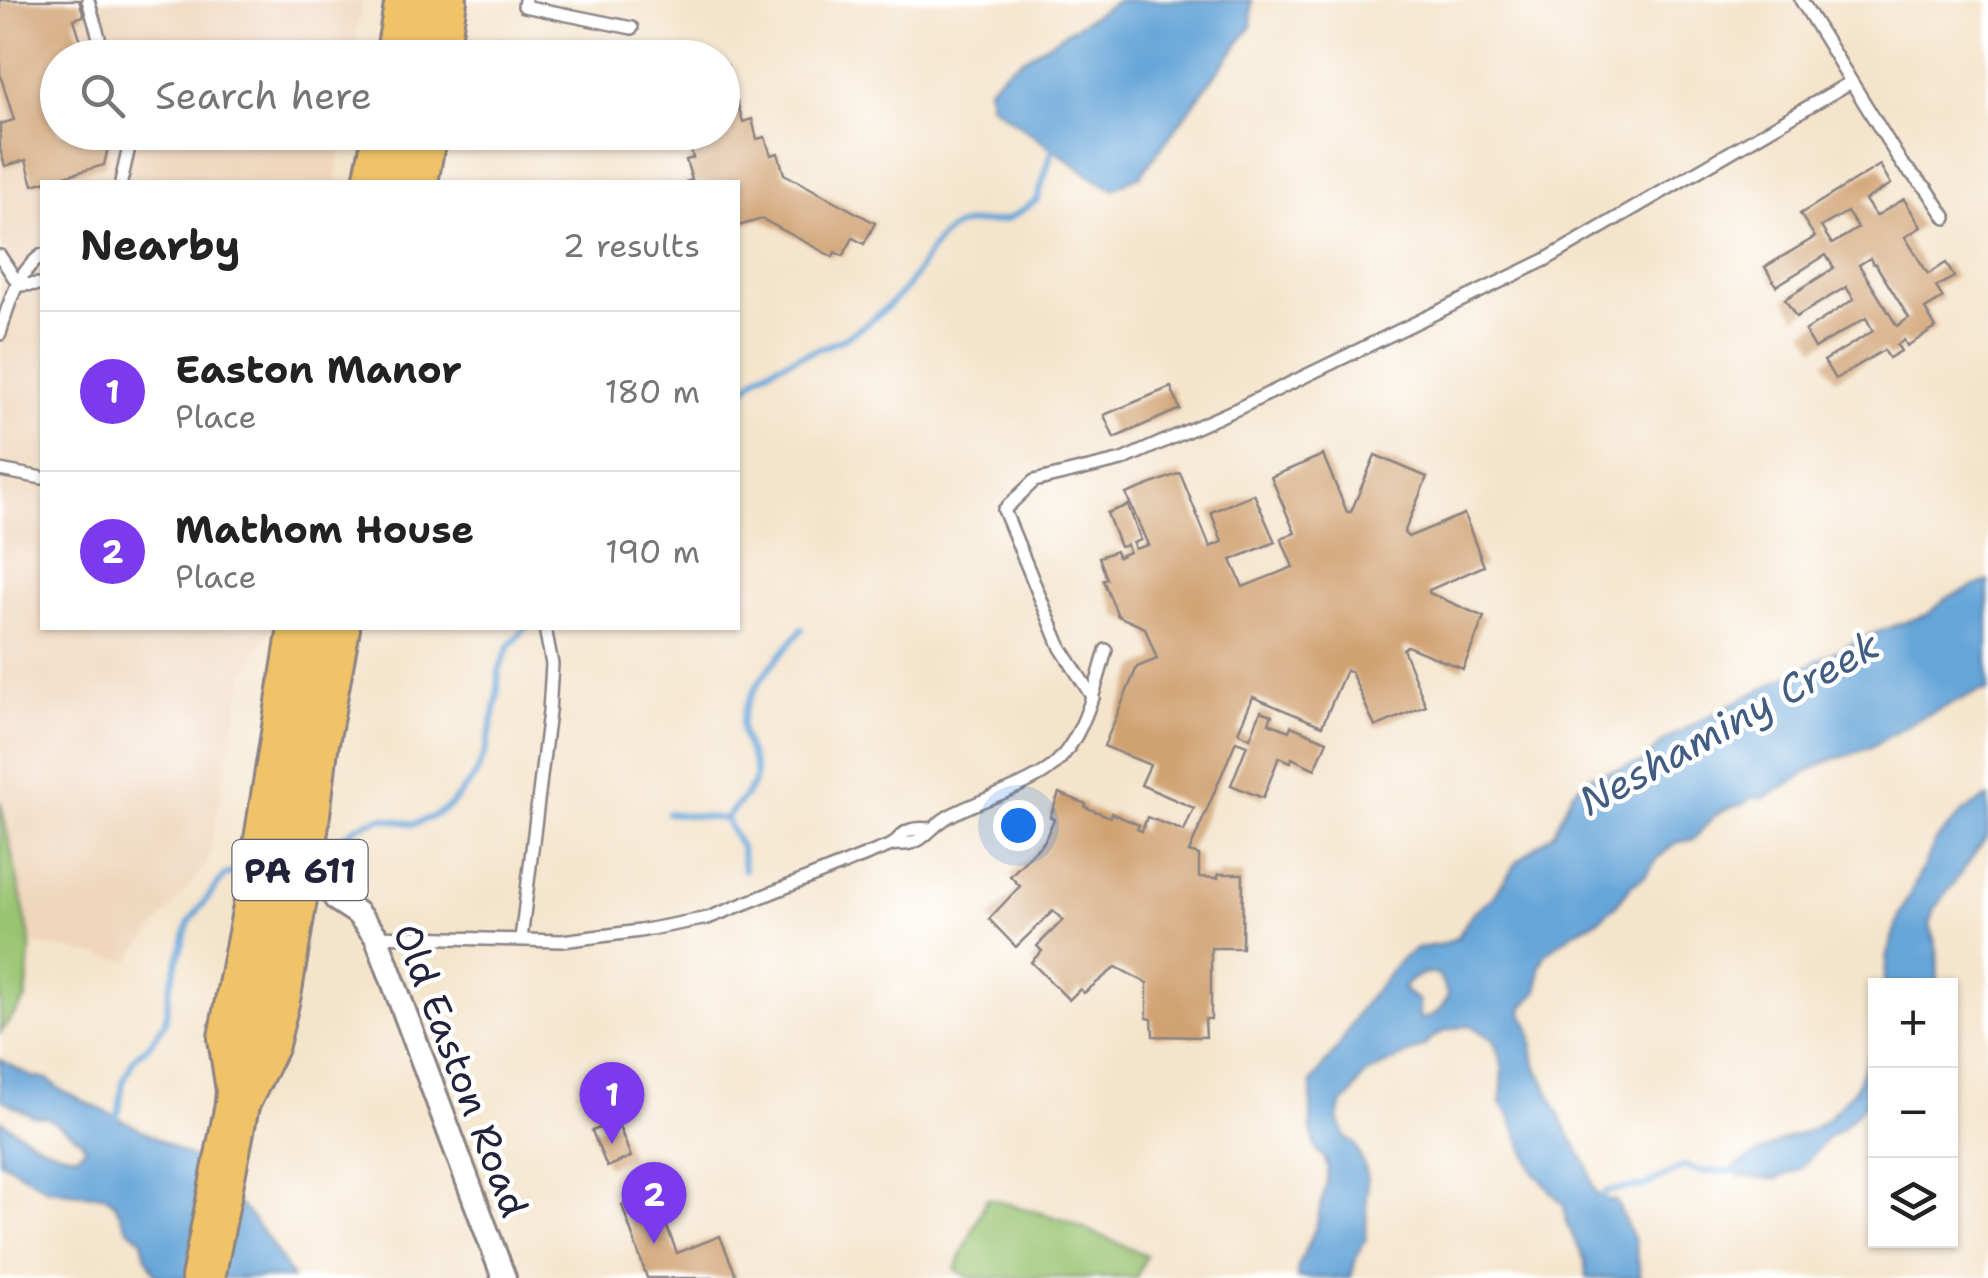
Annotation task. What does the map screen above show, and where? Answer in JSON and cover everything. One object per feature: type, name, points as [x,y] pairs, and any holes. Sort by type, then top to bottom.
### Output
[{"type":"highway","points":[[400,40],[407,0]]},
{"type":"highway","points":[[439,40],[445,0]]},
{"type":"highway","points":[[375,180],[381,150]]},
{"type":"highway","points":[[416,180],[422,150]]},
{"type":"highway","name":"PA 611","points":[[203,1278],[235,1119],[238,1090],[230,1038],[300,630]]},
{"type":"highway","name":"PA 611","points":[[235,1119],[267,1044],[284,964],[338,630]]},
{"type":"street","name":"Old Easton Road","points":[[306,831],[317,874],[337,900],[357,913],[376,936],[504,1278]]},
{"type":"street","points":[[284,964],[306,918],[337,900]]},
{"type":"lane","points":[[88,0],[100,40]]},
{"type":"lane","points":[[524,0],[524,6],[632,28]]},
{"type":"lane","points":[[1801,0],[1902,164],[1927,189],[1946,218]]},
{"type":"lane","points":[[1093,698],[1060,648],[1004,510],[1034,481],[1122,460],[1239,408],[1545,260],[1851,82]]},
{"type":"lane","points":[[120,180],[127,150]]},
{"type":"lane","points":[[0,256],[19,285]]},
{"type":"lane","points":[[0,334],[6,309],[24,273],[40,256]]},
{"type":"lane","points":[[19,285],[40,284]]},
{"type":"lane","points":[[0,470],[40,478]]},
{"type":"lane","points":[[521,939],[549,712],[552,664],[545,630]]},
{"type":"lane","points":[[376,936],[562,940],[708,918],[894,844],[902,833],[915,828],[930,829],[949,816],[1045,772],[1066,752],[1093,698],[1106,650]]},
{"type":"shaded area","points":[[0,0],[362,0],[356,40],[40,40],[40,150],[341,150],[336,180],[40,180],[40,630],[271,630],[245,671],[208,862],[129,961],[31,943],[0,800]]},
{"type":"green space","points":[[0,800],[31,943],[26,999],[0,1033]]},
{"type":"green space","points":[[987,1198],[1068,1221],[1146,1256],[1136,1278],[970,1278],[955,1270]]},
{"type":"water","points":[[1119,0],[1251,0],[1252,25],[1141,175],[1113,189],[990,104],[988,88],[1008,68]]},
{"type":"water","name":"Neshaminy Creek","points":[[1988,581],[1988,691],[1918,719],[1869,748],[1823,763],[1765,798],[1752,797],[1723,810],[1694,839],[1675,843],[1597,921],[1574,932],[1545,954],[1538,991],[1523,1007],[1522,1015],[1530,1031],[1535,1063],[1588,1166],[1594,1188],[1602,1198],[1616,1201],[1635,1243],[1641,1278],[1586,1278],[1585,1261],[1566,1222],[1564,1206],[1534,1172],[1501,1103],[1503,1069],[1496,1046],[1470,1025],[1447,1030],[1423,1047],[1364,1075],[1341,1105],[1338,1119],[1346,1138],[1355,1144],[1366,1171],[1366,1239],[1357,1254],[1351,1278],[1297,1278],[1316,1227],[1328,1168],[1317,1151],[1311,1130],[1311,1083],[1341,1043],[1359,1010],[1401,959],[1419,948],[1458,937],[1472,913],[1492,898],[1518,861],[1554,832],[1572,792],[1590,776],[1642,763],[1665,740],[1712,714],[1862,638],[1928,614],[1946,598]],"holes":[[[1438,975],[1448,995],[1438,1011],[1421,1019],[1419,1001],[1403,990],[1417,976]]]},
{"type":"water","points":[[1988,797],[1988,835],[1935,909],[1930,924],[1937,950],[1938,978],[1885,978],[1899,916],[1936,841],[1963,812]]},
{"type":"water","points":[[1868,1057],[1868,1101],[1800,1169],[1776,1179],[1739,1176],[1735,1167],[1778,1142],[1813,1129],[1830,1117],[1856,1087]]},
{"type":"water","points":[[0,1059],[32,1077],[47,1079],[62,1091],[194,1159],[251,1217],[292,1278],[162,1278],[146,1257],[142,1240],[128,1229],[113,1201],[104,1195],[46,1188],[0,1162],[0,1120],[56,1151],[77,1155],[86,1147],[46,1117],[33,1116],[1,1099]]},
{"type":"building","points":[[0,0],[79,0],[84,16],[74,19],[80,40],[40,40],[40,150],[107,150],[104,165],[33,185],[26,160],[5,166],[0,124],[14,120],[0,74]]},
{"type":"building","points":[[740,111],[743,122],[752,119],[757,139],[765,137],[771,155],[778,153],[784,174],[875,223],[864,244],[853,238],[843,256],[835,252],[833,257],[762,219],[740,225],[740,180],[692,180],[686,160],[693,158],[691,150],[740,150]]},
{"type":"building","points":[[1880,165],[1891,184],[1865,200],[1876,216],[1904,199],[1921,227],[1905,237],[1928,274],[1946,263],[1954,277],[1936,287],[1943,298],[1925,309],[1936,328],[1907,346],[1904,340],[1897,345],[1901,351],[1889,358],[1884,350],[1835,379],[1824,361],[1873,331],[1866,318],[1815,348],[1805,331],[1854,299],[1846,287],[1796,317],[1785,299],[1834,268],[1826,255],[1776,286],[1765,267],[1815,237],[1800,214]],"holes":[[[1847,212],[1858,228],[1832,244],[1821,227]],[[1870,258],[1909,318],[1897,326],[1859,265]]]},
{"type":"building","points":[[1171,387],[1180,409],[1114,438],[1104,415]]},
{"type":"building","points":[[1323,455],[1347,512],[1351,512],[1375,455],[1427,477],[1404,533],[1408,537],[1464,514],[1484,566],[1429,593],[1484,617],[1463,669],[1407,646],[1403,649],[1426,706],[1375,727],[1351,672],[1346,670],[1322,726],[1253,697],[1238,732],[1250,738],[1261,711],[1272,715],[1269,723],[1289,731],[1291,726],[1327,741],[1315,769],[1292,758],[1291,762],[1279,757],[1263,798],[1231,785],[1247,745],[1236,741],[1189,852],[1199,855],[1199,877],[1243,874],[1242,948],[1211,948],[1211,1019],[1205,1019],[1206,1037],[1153,1036],[1152,1019],[1147,1018],[1147,983],[1116,967],[1069,1000],[1031,962],[1042,951],[1037,946],[1063,920],[1053,911],[1016,947],[989,919],[1020,886],[1010,876],[1044,842],[1059,793],[1110,817],[1111,813],[1139,825],[1137,829],[1142,831],[1147,817],[1184,831],[1194,808],[1141,785],[1150,765],[1104,746],[1137,667],[1157,659],[1145,628],[1118,616],[1103,580],[1107,579],[1099,557],[1116,551],[1118,557],[1129,552],[1127,545],[1120,547],[1107,513],[1128,505],[1141,540],[1133,543],[1135,549],[1148,545],[1126,494],[1180,473],[1210,547],[1222,542],[1211,512],[1254,494],[1275,542],[1231,560],[1243,587],[1293,567],[1281,538],[1295,533],[1271,477]]},
{"type":"building","points":[[617,1121],[631,1157],[607,1167],[592,1131]]},
{"type":"building","points":[[641,1197],[646,1211],[659,1206],[677,1253],[720,1236],[737,1278],[647,1278],[622,1205]]},
{"type":"waterway","points":[[740,398],[757,377],[771,368],[832,344],[878,315],[906,288],[934,246],[953,228],[1004,220],[1037,200],[1055,142]]},
{"type":"waterway","points":[[725,819],[754,781],[755,768],[742,729],[745,709],[766,672],[802,629]]},
{"type":"waterway","points":[[323,852],[358,826],[382,818],[414,824],[450,806],[476,775],[486,750],[499,671],[508,648],[523,630]]},
{"type":"waterway","points":[[668,813],[725,819],[741,847],[744,870]]},
{"type":"waterway","points":[[113,1122],[134,1058],[165,1022],[169,990],[189,922],[225,875],[244,870]]},
{"type":"waterway","points":[[1600,1202],[1607,1191],[1644,1186],[1685,1166],[1701,1172],[1737,1171]]},
{"type":"place","name":"Easton Manor","points":[[612,1144]]},
{"type":"place","name":"Mathom House","points":[[654,1244]]}]
